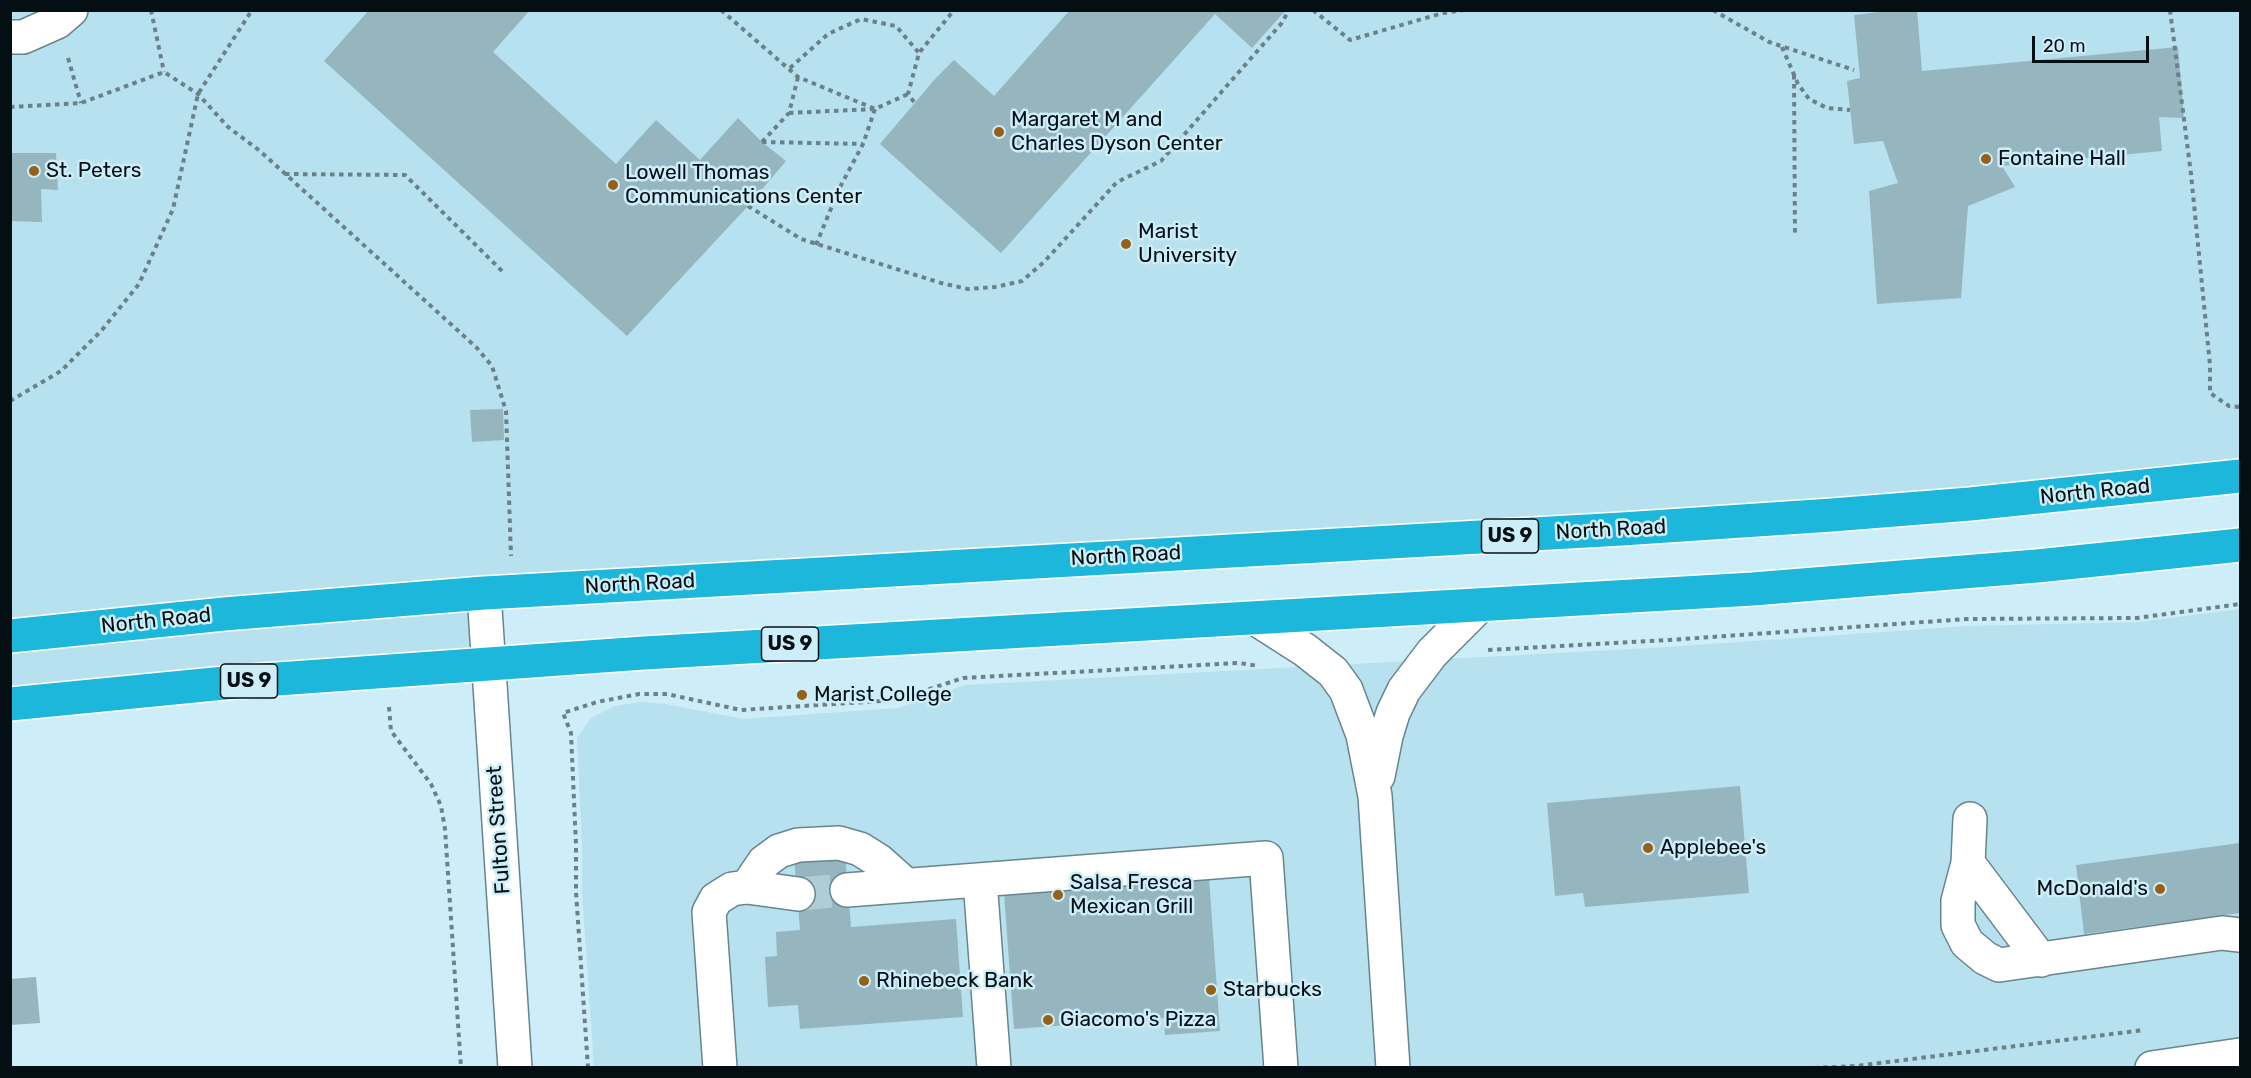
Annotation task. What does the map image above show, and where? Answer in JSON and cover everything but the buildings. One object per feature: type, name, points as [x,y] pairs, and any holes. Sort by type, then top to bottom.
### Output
[{"type":"highway","name":"North Road","points":[[10,636],[224,614],[484,593],[1762,520],[1970,504],[2241,476]]},
{"type":"highway","name":"US 9","points":[[10,704],[183,686],[489,663],[1877,580],[2106,560],[2241,545]]},
{"type":"street","points":[[10,37],[23,37],[57,22],[71,10]]},
{"type":"street","name":"Fulton Street","points":[[484,593],[515,1068]]},
{"type":"street","points":[[1375,796],[1380,761],[1393,713],[1404,690],[1432,653],[1480,605]]},
{"type":"street","points":[[1255,618],[1333,672],[1346,690],[1363,735],[1375,796],[1393,1068]]},
{"type":"street","points":[[1970,819],[1968,863],[1958,901],[1958,925],[1967,943],[1984,958],[1999,965],[2222,933],[2241,935]]},
{"type":"street","points":[[747,887],[764,862],[779,851],[798,845],[838,843],[860,849],[879,861],[906,885]]},
{"type":"street","points":[[847,890],[1266,858],[1281,1068]]},
{"type":"street","points":[[1968,863],[2041,960]]},
{"type":"street","points":[[980,880],[994,1068]]},
{"type":"street","points":[[720,1068],[709,912],[716,899],[732,889],[747,887],[798,894]]},
{"type":"street","points":[[2152,1068],[2241,1055]]},
{"type":"path","points":[[151,10],[164,72],[198,94],[228,127],[285,174],[476,347],[492,366],[506,411],[511,557]]},
{"type":"path","points":[[10,401],[61,371],[102,330],[139,284],[174,209],[198,94],[252,10]]},
{"type":"path","points":[[721,10],[798,76],[874,109]]},
{"type":"path","points":[[908,94],[919,53],[954,10]]},
{"type":"path","points":[[748,206],[801,239],[816,245],[941,283],[968,289],[995,287],[1022,281],[1044,262],[1117,182],[1161,161],[1281,24],[1289,10]]},
{"type":"path","points":[[1313,10],[1350,40],[1443,13],[1464,10]]},
{"type":"path","points":[[1713,10],[1769,42],[1854,70]]},
{"type":"path","points":[[2170,10],[2191,174],[2210,365],[2210,393],[2229,406],[2241,407]]},
{"type":"path","points":[[789,68],[828,34],[861,19],[896,26],[919,53]]},
{"type":"path","points":[[1782,46],[1798,84],[1809,99],[1827,108],[1850,110]]},
{"type":"path","points":[[10,107],[81,103],[164,72]]},
{"type":"path","points":[[1794,75],[1795,236]]},
{"type":"path","points":[[798,76],[789,113],[762,142],[863,144]]},
{"type":"path","points":[[908,94],[914,102]]},
{"type":"path","points":[[789,113],[874,109],[908,94]]},
{"type":"path","points":[[816,245],[839,189],[863,144],[874,109]]},
{"type":"path","points":[[285,174],[405,175],[503,272]]},
{"type":"path","points":[[1432,653],[1669,640],[1967,619],[2138,618],[2241,604]]},
{"type":"path","points":[[588,1068],[576,892],[571,733],[563,713],[597,702],[639,694],[667,694],[741,710],[896,700],[963,678],[1262,662]]},
{"type":"path","points":[[1239,663],[1266,667]]},
{"type":"path","points":[[391,731],[431,784],[441,806],[445,829],[461,1068]]},
{"type":"path","points":[[1814,1068],[1856,1066],[2149,1029]]},
{"type":"shaded area","name":"Marist University","points":[[11,11],[2240,11],[2240,478],[474,597],[479,667],[11,708]]},
{"type":"shaded area","points":[[2240,609],[2240,1067],[594,1067],[582,892],[577,738],[591,718],[615,706],[639,702],[666,704],[743,719],[898,708],[965,685],[1668,647],[1967,626],[2138,622]]},
{"type":"tunnel","points":[[798,894],[847,890]]},
{"type":"place","name":"Margaret M and Charles Dyson Center","points":[[999,132]]},
{"type":"place","name":"Fontaine Hall","points":[[1986,159]]},
{"type":"place","name":"St. Peters","points":[[34,171]]},
{"type":"place","name":"Lowell Thomas Communications Center","points":[[613,185]]},
{"type":"place","name":"Marist University","points":[[1126,244]]},
{"type":"place","name":"Marist College","points":[[802,695]]},
{"type":"place","name":"Applebee's","points":[[1648,848]]},
{"type":"place","name":"McDonald's","points":[[2160,889]]},
{"type":"place","name":"Salsa Fresca Mexican Grill","points":[[1058,895]]},
{"type":"place","name":"Rhinebeck Bank","points":[[864,981]]},
{"type":"place","name":"Starbucks","points":[[1211,990]]},
{"type":"place","name":"Giacomo's Pizza","points":[[1048,1020]]}]
